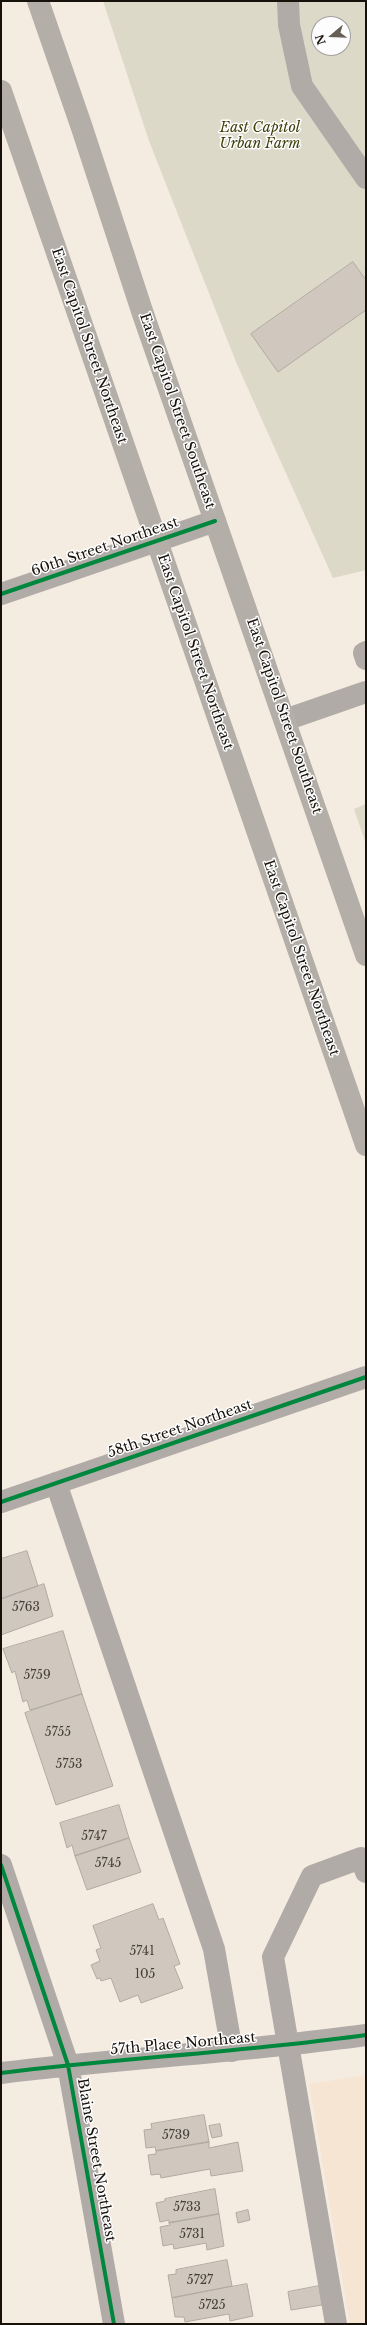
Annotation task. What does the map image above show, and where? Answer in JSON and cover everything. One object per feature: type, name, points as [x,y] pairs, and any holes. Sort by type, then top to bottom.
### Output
[{"type":"main road","name":"East Capitol Street Southeast","points":[[38,1],[82,125],[143,314],[366,955]]},
{"type":"main road","name":"East Capitol Street Northeast","points":[[1,91],[366,1145]]},
{"type":"street","points":[[288,1],[290,25],[302,86],[366,178]]},
{"type":"street","name":"60th Street Northeast","points":[[1,594],[215,521]]},
{"type":"street","points":[[366,652],[364,653],[366,659]]},
{"type":"street","points":[[285,720],[366,692]]},
{"type":"street","name":"58th Street Northeast","points":[[1,1502],[366,1377]]},
{"type":"street","points":[[56,1483],[214,1949],[232,2051]]},
{"type":"street","points":[[336,2324],[273,1957],[312,1876],[361,1858],[366,1872]]},
{"type":"street","name":"Blaine Street Northeast","points":[[1,1865],[68,2065],[114,2324]]},
{"type":"street","name":"57th Place Northeast","points":[[1,2073],[68,2065],[289,2046],[366,2035]]},
{"type":"shaded area","points":[[366,2075],[366,2324],[350,2324],[309,2084]]},
{"type":"green space","name":"East Capitol Urban Farm","points":[[103,1],[366,1],[366,570],[333,578],[236,362],[149,141]]},
{"type":"green space","points":[[366,804],[366,844],[354,809]]},
{"type":"building","points":[[353,262],[366,280],[366,310],[278,372],[251,334]]},
{"type":"building","points":[[27,1551],[38,1586],[1,1599],[1,1559]]},
{"type":"building","points":[[44,1584],[53,1616],[1,1635],[1,1599]]},
{"type":"building","points":[[63,1631],[82,1694],[30,1710],[27,1700],[23,1702],[15,1671],[12,1673],[3,1649]]},
{"type":"building","points":[[82,1694],[113,1786],[56,1805],[25,1713]]},
{"type":"building","points":[[119,1805],[129,1838],[75,1856],[72,1845],[67,1848],[60,1823]]},
{"type":"building","points":[[129,1838],[141,1872],[87,1890],[75,1856]]},
{"type":"building","points":[[153,1904],[159,1920],[163,1918],[180,1964],[174,1966],[183,1988],[141,2003],[138,1995],[120,2002],[111,1978],[101,1981],[100,1978],[97,1979],[91,1965],[100,1961],[96,1950],[101,1948],[93,1926]]},
{"type":"building","points":[[204,2115],[209,2142],[156,2151],[155,2147],[146,2148],[144,2130],[152,2129],[151,2124]]},
{"type":"building","points":[[220,2124],[222,2136],[212,2138],[209,2126]]},
{"type":"building","points":[[209,2142],[209,2148],[238,2142],[243,2171],[211,2176],[210,2169],[161,2178],[160,2174],[151,2175],[148,2155],[156,2154],[156,2151]]},
{"type":"building","points":[[215,2189],[219,2214],[169,2223],[169,2220],[160,2222],[156,2203],[165,2201],[165,2199]]},
{"type":"building","points":[[248,2210],[250,2220],[238,2223],[236,2213]]},
{"type":"building","points":[[219,2214],[224,2246],[207,2250],[206,2243],[174,2249],[173,2244],[163,2246],[160,2227],[170,2225],[169,2223]]},
{"type":"building","points":[[227,2260],[232,2286],[172,2298],[168,2275],[176,2274],[176,2270]]},
{"type":"building","points":[[247,2284],[253,2316],[230,2321],[229,2314],[185,2322],[184,2317],[175,2317],[172,2298]]},
{"type":"building","points":[[319,2286],[322,2305],[291,2310],[288,2292]]},
{"type":"cycle path","points":[[1,594],[215,521]]},
{"type":"cycle path","points":[[1,1502],[366,1377]]},
{"type":"cycle path","points":[[1,1865],[68,2065],[114,2324]]},
{"type":"cycle path","points":[[1,2073],[275,2046],[366,2035]]}]
